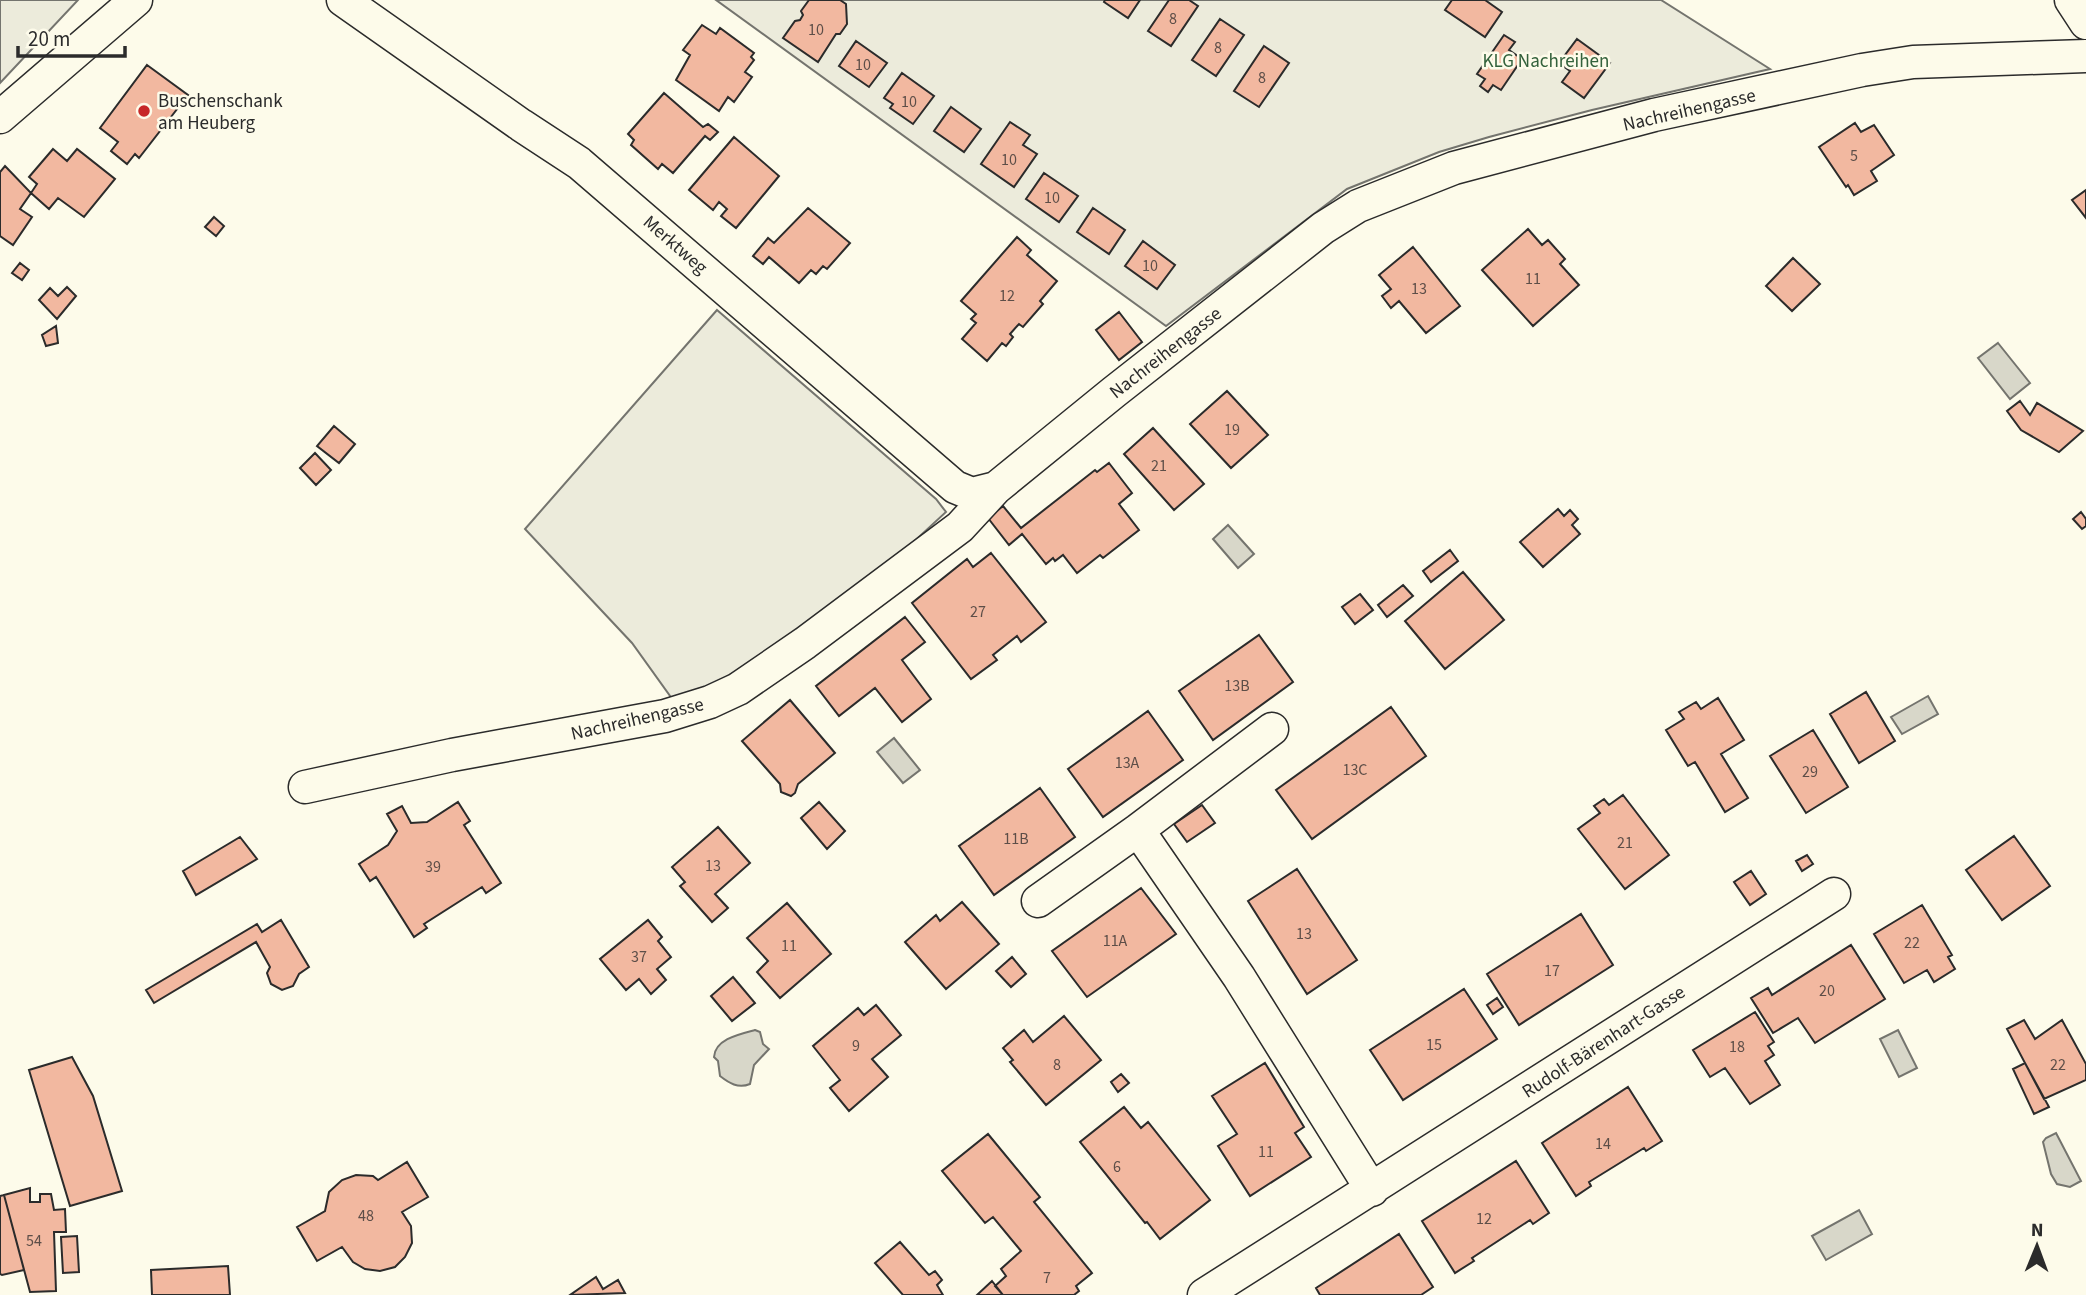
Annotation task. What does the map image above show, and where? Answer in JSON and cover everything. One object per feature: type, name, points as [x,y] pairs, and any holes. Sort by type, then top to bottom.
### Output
[{"type":"street","points":[[0,117],[136,0]]},
{"type":"street","name":"Merktweg","points":[[343,0],[510,118],[579,163],[955,487],[972,494],[996,488]]},
{"type":"street","points":[[2071,0],[2086,23]]},
{"type":"street","name":"Nachreihengasse","points":[[305,787],[452,755],[665,716],[710,702],[738,689],[805,643],[960,527],[996,488],[1323,228],[1358,206],[1392,191],[1454,168],[1629,122],[1862,70],[1913,62],[2086,56]]},
{"type":"street","points":[[1038,901],[1272,729]]},
{"type":"street","points":[[1138,830],[1239,977],[1372,1190]]},
{"type":"street","name":"Rudolf-Bärenhart-Gasse","points":[[1204,1295],[1834,894]]},
{"type":"green space","points":[[0,0],[78,0],[0,83]]},
{"type":"green space","name":"KLG Nachreihen","points":[[716,0],[1661,0],[1770,69],[1489,137],[1439,152],[1347,189],[1166,326]]},
{"type":"green space","points":[[717,310],[936,499],[946,512],[894,560],[767,654],[701,691],[673,700],[632,643],[525,529]]},
{"type":"shaded area","points":[[1998,343],[2030,383],[2010,399],[1978,358]]},
{"type":"shaded area","points":[[1228,525],[1254,554],[1238,568],[1213,539]]},
{"type":"shaded area","points":[[1928,696],[1938,714],[1902,734],[1891,717]]},
{"type":"shaded area","points":[[894,738],[920,770],[903,783],[877,752]]},
{"type":"shaded area","points":[[755,1030],[760,1032],[763,1044],[769,1049],[754,1065],[750,1084],[742,1086],[727,1081],[720,1076],[718,1061],[714,1057],[715,1051],[729,1038]]},
{"type":"shaded area","points":[[1898,1030],[1917,1068],[1899,1077],[1880,1039]]},
{"type":"shaded area","points":[[2056,1133],[2081,1181],[2070,1187],[2057,1184],[2051,1174],[2043,1142]]},
{"type":"shaded area","points":[[1859,1210],[1872,1234],[1826,1260],[1812,1236]]},
{"type":"building","points":[[809,0],[840,0],[846,4],[847,24],[840,34],[836,34],[818,62],[783,38],[795,21],[800,20],[803,15],[801,11]]},
{"type":"building","points":[[1140,0],[1128,18],[1104,2]]},
{"type":"building","points":[[1169,0],[1189,0],[1198,6],[1171,46],[1148,31]]},
{"type":"building","points":[[1452,0],[1485,0],[1502,12],[1485,37],[1445,10]]},
{"type":"building","points":[[1220,19],[1244,35],[1216,76],[1192,60]]},
{"type":"building","points":[[702,25],[716,34],[720,28],[754,53],[751,57],[754,60],[745,72],[752,77],[734,102],[728,97],[719,111],[676,80],[690,55],[683,50]]},
{"type":"building","points":[[1504,35],[1515,42],[1509,50],[1522,59],[1501,90],[1493,85],[1488,92],[1480,86],[1485,79],[1477,74]]},
{"type":"building","points":[[1577,39],[1610,63],[1584,98],[1562,82],[1570,71],[1559,63]]},
{"type":"building","points":[[856,41],[887,63],[869,87],[839,66]]},
{"type":"building","points":[[1264,46],[1289,63],[1259,107],[1234,91]]},
{"type":"building","name":"Buschenschank am Heuberg","points":[[147,65],[188,95],[139,158],[135,154],[127,164],[111,151],[118,142],[100,128]]},
{"type":"building","points":[[902,73],[934,96],[913,124],[890,108],[893,104],[884,98]]},
{"type":"building","points":[[664,93],[703,127],[708,124],[718,132],[710,140],[705,136],[673,173],[662,164],[658,169],[631,145],[634,140],[628,134]]},
{"type":"building","points":[[951,107],[981,129],[964,152],[934,131]]},
{"type":"building","points":[[1010,122],[1030,135],[1023,145],[1037,154],[1014,187],[981,164]]},
{"type":"building","points":[[1855,123],[1861,132],[1874,125],[1894,155],[1871,171],[1877,181],[1854,195],[1819,147]]},
{"type":"building","points":[[734,137],[779,176],[736,228],[721,216],[727,209],[719,202],[713,210],[689,190]]},
{"type":"building","points":[[53,149],[67,161],[77,149],[115,179],[84,217],[58,198],[49,209],[31,193],[37,184],[29,177]]},
{"type":"building","points":[[5,166],[31,193],[20,209],[32,217],[13,245],[0,236],[0,172]]},
{"type":"building","points":[[1044,173],[1078,196],[1059,222],[1026,199]]},
{"type":"building","points":[[2086,190],[2086,218],[2072,200]]},
{"type":"building","points":[[808,208],[850,243],[827,269],[823,266],[816,274],[811,270],[799,283],[769,257],[763,264],[753,256],[768,238],[774,243]]},
{"type":"building","points":[[1093,208],[1125,230],[1109,254],[1077,232]]},
{"type":"building","points":[[214,217],[224,226],[216,236],[205,227]]},
{"type":"building","points":[[1528,229],[1542,245],[1548,240],[1565,259],[1560,264],[1579,285],[1533,326],[1482,270]]},
{"type":"building","points":[[1017,237],[1031,250],[1027,255],[1057,281],[1040,301],[1043,304],[1023,327],[1019,324],[1010,334],[1013,337],[1006,346],[1002,343],[987,361],[962,339],[976,323],[971,319],[976,314],[961,301]]},
{"type":"building","points":[[1143,241],[1175,265],[1157,289],[1125,266]]},
{"type":"building","points":[[1413,247],[1460,306],[1426,333],[1399,301],[1391,308],[1382,296],[1391,289],[1379,275]]},
{"type":"building","points":[[1793,258],[1820,284],[1792,311],[1766,286]]},
{"type":"building","points":[[20,263],[29,270],[22,280],[12,273]]},
{"type":"building","points":[[67,287],[76,296],[57,319],[39,300],[50,288],[58,296]]},
{"type":"building","points":[[1119,312],[1142,342],[1119,360],[1096,330]]},
{"type":"building","points":[[56,326],[58,343],[46,346],[42,335]]},
{"type":"building","points":[[1227,391],[1268,435],[1231,468],[1190,424]]},
{"type":"building","points":[[2020,401],[2030,415],[2037,403],[2083,431],[2059,452],[2021,430],[2007,411]]},
{"type":"building","points":[[334,426],[355,444],[339,463],[317,446]]},
{"type":"building","points":[[1153,428],[1204,484],[1174,510],[1124,454]]},
{"type":"building","points":[[315,453],[331,470],[316,485],[300,468]]},
{"type":"building","points":[[1109,463],[1132,493],[1119,504],[1139,530],[1103,558],[1100,555],[1077,573],[1063,555],[1046,564],[1022,534],[1009,545],[988,518],[1003,506],[1021,528],[1095,470],[1097,472]]},
{"type":"building","points":[[1558,509],[1564,516],[1570,510],[1578,519],[1572,525],[1580,534],[1543,567],[1520,542]]},
{"type":"building","points":[[2081,512],[2086,519],[2086,526],[2082,529],[2073,519]]},
{"type":"building","points":[[1450,550],[1458,561],[1431,582],[1423,571]]},
{"type":"building","points":[[991,553],[1046,622],[1021,642],[1017,636],[993,655],[997,660],[971,679],[912,603],[967,559],[973,567]]},
{"type":"building","points":[[1463,572],[1504,620],[1445,669],[1405,621]]},
{"type":"building","points":[[1403,585],[1413,596],[1387,617],[1378,605]]},
{"type":"building","points":[[1360,594],[1373,610],[1355,624],[1342,607]]},
{"type":"building","points":[[905,617],[925,642],[902,660],[931,699],[902,722],[875,688],[839,716],[816,686]]},
{"type":"building","points":[[1259,635],[1293,682],[1213,740],[1179,691]]},
{"type":"building","points":[[1866,692],[1895,741],[1859,763],[1830,714]]},
{"type":"building","points":[[1718,698],[1744,740],[1721,754],[1748,798],[1725,812],[1695,762],[1688,766],[1666,730],[1684,719],[1679,712],[1696,702],[1701,709]]},
{"type":"building","points":[[790,700],[835,753],[798,784],[791,796],[781,792],[780,784],[742,741]]},
{"type":"building","points":[[1391,707],[1426,756],[1312,839],[1276,790]]},
{"type":"building","points":[[1148,711],[1183,760],[1103,817],[1068,769]]},
{"type":"building","points":[[1813,730],[1848,787],[1806,813],[1770,756]]},
{"type":"building","points":[[1040,788],[1075,837],[994,895],[959,846]]},
{"type":"building","points":[[1623,795],[1669,855],[1625,889],[1578,829],[1600,813],[1594,806],[1604,799],[1609,805]]},
{"type":"building","points":[[458,802],[470,821],[464,825],[501,883],[486,893],[482,887],[424,924],[427,928],[414,937],[376,877],[370,881],[359,864],[388,845],[397,831],[387,814],[402,806],[411,823],[427,822]]},
{"type":"building","points":[[819,802],[845,831],[827,849],[801,818]]},
{"type":"building","points":[[1202,805],[1215,823],[1187,842],[1174,824]]},
{"type":"building","points":[[718,827],[750,863],[715,894],[728,908],[712,922],[680,886],[685,882],[672,867]]},
{"type":"building","points":[[2014,836],[2050,886],[2002,920],[1966,870]]},
{"type":"building","points":[[240,837],[257,859],[196,895],[183,871]]},
{"type":"building","points":[[1807,855],[1813,864],[1802,871],[1796,861]]},
{"type":"building","points":[[1297,869],[1357,960],[1307,994],[1248,901]]},
{"type":"building","points":[[1751,871],[1766,894],[1750,905],[1734,882]]},
{"type":"building","points":[[1141,888],[1176,934],[1087,997],[1052,951]]},
{"type":"building","points":[[962,902],[999,944],[946,989],[905,942],[936,915],[940,921]]},
{"type":"building","points":[[787,903],[831,954],[780,998],[757,972],[768,961],[747,938]]},
{"type":"building","points":[[1922,905],[1952,955],[1948,957],[1955,969],[1934,982],[1927,970],[1904,983],[1874,934]]},
{"type":"building","points":[[1581,914],[1613,965],[1519,1025],[1487,974]]},
{"type":"building","points":[[281,920],[309,967],[299,974],[293,986],[282,990],[271,984],[267,973],[270,967],[256,942],[154,1003],[146,990],[257,924],[262,932]]},
{"type":"building","points":[[648,920],[662,937],[658,941],[671,957],[657,969],[666,980],[651,994],[639,979],[626,990],[600,959]]},
{"type":"building","points":[[1851,945],[1885,999],[1815,1043],[1798,1018],[1773,1033],[1751,998],[1768,988],[1772,995]]},
{"type":"building","points":[[1012,957],[1026,974],[1011,987],[996,971]]},
{"type":"building","points":[[733,977],[755,1003],[732,1021],[711,996]]},
{"type":"building","points":[[1464,989],[1497,1039],[1403,1100],[1370,1050]]},
{"type":"building","points":[[1497,998],[1503,1007],[1493,1014],[1487,1005]]},
{"type":"building","points":[[876,1005],[901,1035],[872,1059],[888,1077],[849,1111],[830,1088],[840,1080],[813,1046],[858,1008],[864,1015]]},
{"type":"building","points":[[1755,1012],[1774,1042],[1768,1046],[1774,1055],[1765,1061],[1780,1085],[1750,1104],[1725,1068],[1710,1077],[1693,1050]]},
{"type":"building","points":[[1064,1016],[1101,1060],[1046,1105],[1010,1062],[1013,1060],[1003,1048],[1024,1030],[1033,1042]]},
{"type":"building","points":[[2024,1020],[2035,1039],[2062,1020],[2086,1064],[2086,1080],[2044,1099],[2007,1029]]},
{"type":"building","points":[[72,1057],[93,1096],[122,1191],[70,1206],[29,1070]]},
{"type":"building","points":[[1265,1063],[1304,1127],[1295,1133],[1311,1157],[1250,1196],[1218,1146],[1237,1134],[1212,1096]]},
{"type":"building","points":[[2025,1063],[2049,1107],[2034,1114],[2013,1069]]},
{"type":"building","points":[[1121,1074],[1129,1083],[1118,1092],[1111,1082]]},
{"type":"building","points":[[1628,1087],[1662,1141],[1646,1151],[1644,1148],[1589,1182],[1591,1186],[1576,1196],[1542,1143]]},
{"type":"building","points":[[1124,1107],[1141,1128],[1148,1122],[1210,1200],[1160,1239],[1080,1142]]},
{"type":"building","points":[[988,1134],[1040,1197],[1034,1202],[1092,1273],[1076,1286],[1079,1291],[1074,1295],[1003,1295],[995,1286],[1006,1276],[1001,1269],[1021,1251],[993,1217],[985,1223],[942,1171]]},
{"type":"building","points":[[1516,1161],[1549,1213],[1533,1224],[1530,1220],[1472,1258],[1474,1261],[1455,1273],[1422,1221]]},
{"type":"building","points":[[407,1162],[428,1197],[402,1212],[411,1226],[412,1243],[405,1257],[395,1267],[380,1271],[365,1269],[353,1262],[342,1247],[317,1261],[297,1227],[325,1211],[329,1192],[342,1180],[356,1175],[373,1176],[378,1180]]},
{"type":"building","points":[[30,1188],[30,1202],[40,1202],[40,1194],[51,1194],[54,1210],[65,1209],[66,1232],[54,1232],[56,1291],[30,1292],[4,1195]]},
{"type":"building","points":[[4,1195],[24,1270],[2,1275],[0,1196]]},
{"type":"building","points":[[1399,1234],[1433,1287],[1421,1295],[1320,1295],[1316,1288]]},
{"type":"building","points":[[77,1236],[79,1272],[63,1273],[61,1237]]},
{"type":"building","points":[[900,1242],[929,1275],[935,1271],[942,1280],[937,1285],[943,1295],[903,1295],[875,1263]]},
{"type":"building","points":[[228,1266],[230,1295],[152,1295],[151,1270]]},
{"type":"building","points":[[596,1277],[603,1289],[618,1280],[625,1293],[570,1295]]},
{"type":"building","points":[[992,1281],[1003,1295],[977,1295]]},
{"type":"place","name":"Buschenschank am Heuberg","points":[[144,111]]}]
